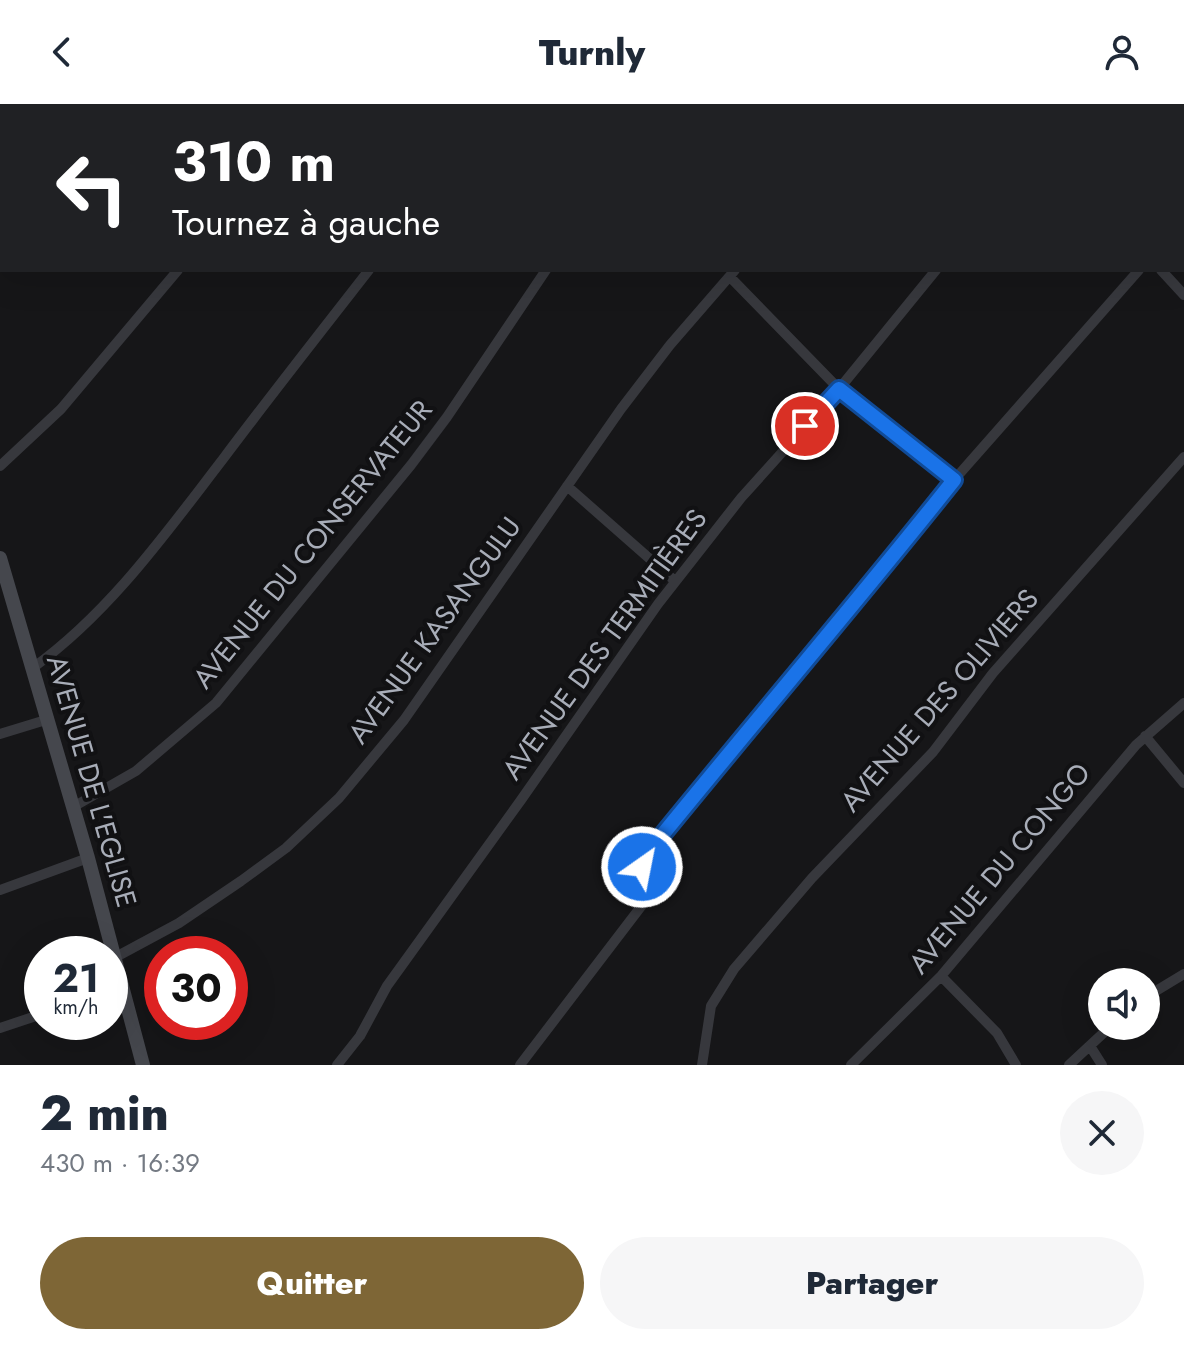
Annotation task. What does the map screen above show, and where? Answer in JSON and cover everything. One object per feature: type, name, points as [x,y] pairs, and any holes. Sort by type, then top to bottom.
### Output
[{"type":"street","points":[[0,466],[61,409],[176,272]]},
{"type":"street","points":[[34,667],[60,649],[160,543],[367,272]]},
{"type":"street","name":"AVENUE DU CONSERVATEUR","points":[[73,807],[136,771],[216,703],[411,465],[545,272]]},
{"type":"street","name":"AVENUE DES TERMITIÈRES","points":[[337,1065],[360,1036],[387,986],[675,581],[741,498],[839,389],[934,272]]},
{"type":"street","points":[[520,1065],[643,905],[647,893],[642,867],[646,855],[954,480],[1137,272]]},
{"type":"street","points":[[1163,272],[1184,295]]},
{"type":"street","points":[[732,273],[839,389],[954,480]]},
{"type":"street","name":"AVENUE KASANGULU","points":[[128,950],[179,923],[241,881],[286,848],[324,814],[404,720],[567,486],[670,345],[732,273]]},
{"type":"street","name":"AVENUE DES OLIVIERS","points":[[702,1065],[711,1006],[734,969],[812,878],[933,752],[993,673],[1184,457]]},
{"type":"street","points":[[567,486],[675,581]]},
{"type":"street","name":"AVENUE DE L'EGLISE","points":[[0,558],[49,719],[108,936]]},
{"type":"street","name":"AVENUE DU CONGO","points":[[851,1065],[941,976],[1126,755],[1184,703]]},
{"type":"street","points":[[0,734],[49,719]]},
{"type":"street","points":[[1145,736],[1184,783]]},
{"type":"street","points":[[0,890],[88,858]]},
{"type":"street","points":[[1160,989],[1184,974]]},
{"type":"street","points":[[941,976],[997,1033],[1016,1065]]},
{"type":"street","points":[[0,1028],[24,1020]]},
{"type":"street","name":"AVENUE DE L'EGLISE","points":[[128,1024],[143,1065]]},
{"type":"street","points":[[1069,1065],[1096,1040]]},
{"type":"street","points":[[1090,1046],[1102,1065]]},
{"type":"route","points":[[642,867],[646,855],[701,786],[832,632],[954,480],[839,389],[805,426]]}]
